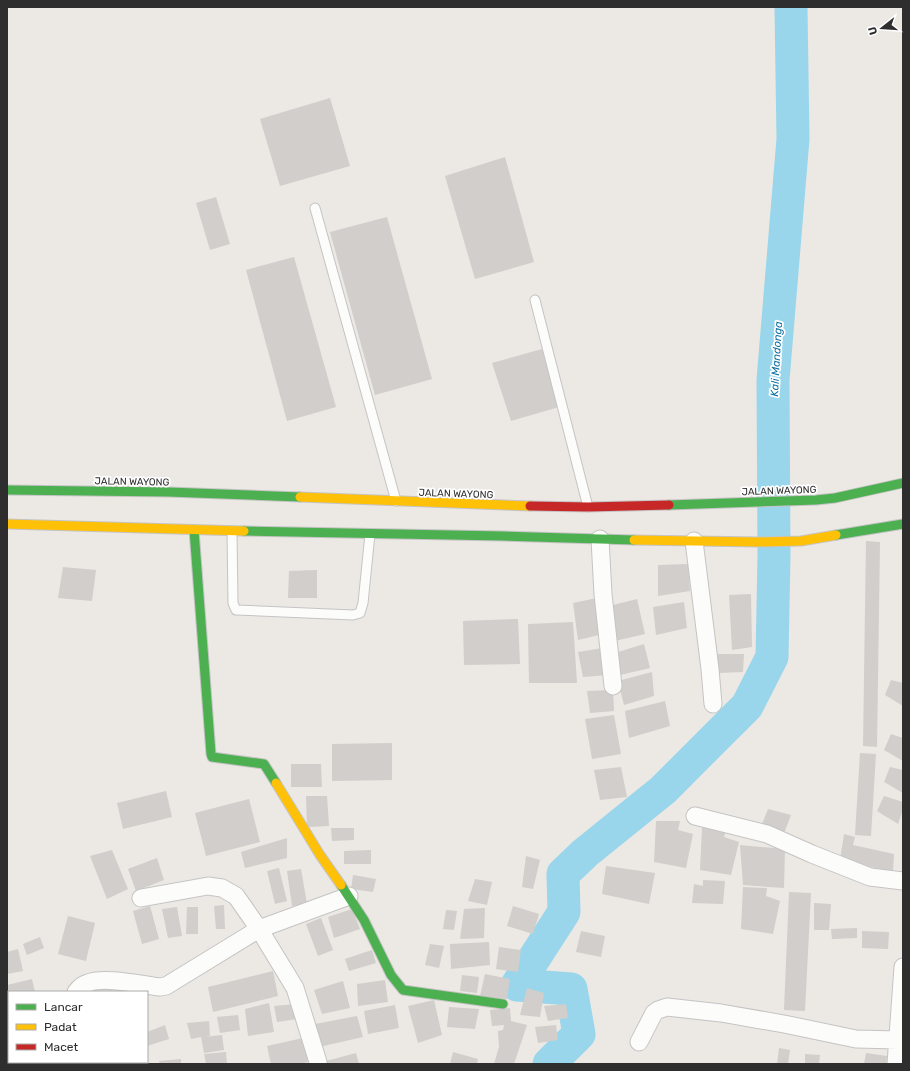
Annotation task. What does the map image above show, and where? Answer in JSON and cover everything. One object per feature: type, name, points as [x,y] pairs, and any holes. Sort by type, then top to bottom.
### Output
[{"type":"main road","name":"JALAN WAYONG","points":[[7,490],[168,492],[487,505],[588,506],[816,500],[835,498],[903,484]]},
{"type":"main road","points":[[7,524],[232,531],[758,542],[801,540],[903,524]]},
{"type":"main road","points":[[194,530],[212,757],[264,764],[320,855],[364,920],[391,975],[403,990],[503,1004]]},
{"type":"street","points":[[600,539],[603,594],[613,686]]},
{"type":"street","points":[[694,541],[713,704]]},
{"type":"street","points":[[695,816],[767,834],[870,877],[903,881]]},
{"type":"street","points":[[141,898],[208,886],[222,888],[236,896],[259,929],[295,988],[318,1062]]},
{"type":"street","points":[[77,991],[89,982],[108,980],[160,987],[166,986],[259,929],[349,896]]},
{"type":"street","points":[[896,1064],[903,967]]},
{"type":"street","points":[[640,1042],[654,1013],[667,1007],[721,1013],[856,1039],[898,1040]]},
{"type":"lane","points":[[315,208],[396,501]]},
{"type":"lane","points":[[535,300],[588,506]]},
{"type":"lane","points":[[232,531],[233,604],[236,610],[354,615],[360,613],[363,603],[370,534]]},
{"type":"building","points":[[330,98],[350,166],[280,186],[260,119]]},
{"type":"building","points":[[505,157],[534,262],[475,279],[445,176]]},
{"type":"building","points":[[216,197],[230,244],[210,250],[196,203]]},
{"type":"building","points":[[387,217],[432,379],[375,395],[330,232]]},
{"type":"building","points":[[294,257],[336,407],[287,421],[246,270]]},
{"type":"building","points":[[542,349],[559,407],[511,421],[492,363]]},
{"type":"building","points":[[866,541],[880,542],[877,747],[863,746]]},
{"type":"building","points":[[688,564],[690,591],[658,596],[658,565]]},
{"type":"building","points":[[63,567],[96,570],[92,601],[58,598]]},
{"type":"building","points":[[317,570],[317,598],[288,598],[289,571]]},
{"type":"building","points":[[751,594],[752,647],[732,650],[729,595]]},
{"type":"building","points":[[597,598],[603,634],[578,640],[573,603]]},
{"type":"building","points":[[637,599],[645,634],[615,641],[609,606]]},
{"type":"building","points":[[684,602],[687,628],[656,635],[653,607]]},
{"type":"building","points":[[518,619],[520,664],[464,665],[463,621]]},
{"type":"building","points":[[573,622],[577,683],[529,683],[528,624]]},
{"type":"building","points":[[644,644],[650,668],[620,675],[615,653]]},
{"type":"building","points":[[603,648],[609,675],[583,677],[578,652]]},
{"type":"building","points":[[718,654],[744,654],[743,672],[718,673]]},
{"type":"building","points":[[652,672],[654,696],[624,705],[618,681]]},
{"type":"building","points":[[891,680],[903,683],[903,706],[885,695]]},
{"type":"building","points":[[613,690],[614,711],[590,713],[587,691]]},
{"type":"building","points":[[665,701],[670,726],[629,738],[625,711]]},
{"type":"building","points":[[614,715],[621,754],[592,759],[585,719]]},
{"type":"building","points":[[891,734],[903,738],[903,761],[884,750]]},
{"type":"building","points":[[392,743],[392,780],[332,781],[332,744]]},
{"type":"building","points":[[860,753],[876,754],[871,836],[855,835]]},
{"type":"building","points":[[291,764],[321,764],[322,787],[291,787]]},
{"type":"building","points":[[621,767],[627,797],[600,800],[594,770]]},
{"type":"building","points":[[890,767],[903,770],[903,793],[884,782]]},
{"type":"building","points":[[166,791],[172,817],[123,829],[117,803]]},
{"type":"building","points":[[306,796],[327,796],[329,826],[307,827]]},
{"type":"building","points":[[884,796],[903,802],[903,810],[898,824],[877,811]]},
{"type":"building","points":[[249,799],[260,842],[206,856],[195,813]]},
{"type":"building","points":[[768,809],[791,815],[783,836],[762,824]]},
{"type":"building","points":[[656,821],[680,821],[678,830],[693,834],[686,868],[654,862]]},
{"type":"building","points":[[331,828],[354,828],[354,840],[332,841]]},
{"type":"building","points":[[702,828],[726,829],[724,837],[739,842],[731,875],[700,870]]},
{"type":"building","points":[[844,834],[855,837],[853,845],[894,854],[893,872],[840,860]]},
{"type":"building","points":[[287,838],[287,858],[245,868],[241,852]]},
{"type":"building","points":[[740,845],[785,849],[784,888],[743,885]]},
{"type":"building","points":[[112,850],[128,889],[107,899],[90,856]]},
{"type":"building","points":[[371,850],[371,864],[344,864],[344,851]]},
{"type":"building","points":[[526,856],[540,860],[533,889],[522,887]]},
{"type":"building","points":[[157,858],[164,880],[136,891],[128,869]]},
{"type":"building","points":[[606,866],[655,873],[649,904],[602,894]]},
{"type":"building","points":[[279,868],[287,901],[275,904],[267,871]]},
{"type":"building","points":[[301,869],[307,904],[292,906],[287,871]]},
{"type":"building","points":[[353,875],[376,879],[373,892],[351,889]]},
{"type":"building","points":[[475,879],[492,882],[487,905],[468,901]]},
{"type":"building","points":[[703,880],[725,881],[723,904],[692,903],[694,884],[703,886]]},
{"type":"building","points":[[743,887],[767,888],[766,896],[780,901],[773,934],[741,929]]},
{"type":"building","points":[[789,892],[811,893],[805,1011],[784,1010]]},
{"type":"building","points":[[814,903],[831,904],[829,930],[814,930]]},
{"type":"building","points":[[224,905],[225,929],[216,929],[214,906]]},
{"type":"building","points":[[150,906],[159,939],[142,944],[133,911]]},
{"type":"building","points":[[513,906],[539,914],[533,934],[507,926]]},
{"type":"building","points":[[177,907],[182,936],[168,938],[162,909]]},
{"type":"building","points":[[187,907],[198,907],[198,934],[186,934]]},
{"type":"building","points":[[485,908],[484,938],[460,939],[464,909]]},
{"type":"building","points":[[352,909],[360,929],[334,938],[328,917]]},
{"type":"building","points":[[446,910],[457,911],[454,930],[443,929]]},
{"type":"building","points":[[68,916],[95,923],[86,961],[58,954]]},
{"type":"building","points":[[321,918],[333,950],[318,956],[306,924]]},
{"type":"building","points":[[857,928],[857,938],[832,939],[831,929]]},
{"type":"building","points":[[581,931],[605,936],[601,957],[576,952]]},
{"type":"building","points":[[862,931],[889,932],[888,949],[862,948]]},
{"type":"building","points":[[40,937],[44,948],[27,955],[23,944]]},
{"type":"building","points":[[489,942],[490,965],[451,969],[450,944]]},
{"type":"building","points":[[430,944],[444,946],[439,968],[425,965]]},
{"type":"building","points":[[499,947],[521,950],[518,972],[496,969]]},
{"type":"building","points":[[18,949],[23,971],[7,974],[7,952]]},
{"type":"building","points":[[372,950],[376,963],[349,971],[345,959]]},
{"type":"building","points":[[273,971],[278,996],[213,1012],[208,987]]},
{"type":"building","points":[[485,974],[510,979],[507,999],[480,996]]},
{"type":"building","points":[[462,975],[479,977],[477,993],[460,991]]},
{"type":"building","points":[[32,979],[35,991],[8,991],[8,1009],[7,985]]},
{"type":"building","points":[[385,980],[388,1002],[358,1006],[357,984]]},
{"type":"building","points":[[343,981],[350,1008],[322,1014],[314,990]]},
{"type":"building","points":[[527,988],[544,993],[540,1017],[520,1015]]},
{"type":"building","points":[[434,1000],[442,1035],[418,1043],[408,1006]]},
{"type":"building","points":[[269,1003],[274,1032],[248,1036],[245,1009]]},
{"type":"building","points":[[296,1004],[297,1019],[277,1022],[274,1006]]},
{"type":"building","points":[[566,1004],[568,1018],[548,1021],[544,1006]]},
{"type":"building","points":[[395,1005],[399,1028],[368,1034],[364,1011]]},
{"type":"building","points":[[449,1007],[479,1009],[475,1029],[447,1027]]},
{"type":"building","points":[[510,1008],[511,1021],[527,1025],[514,1064],[494,1064],[499,1047],[498,1031],[503,1030],[504,1025],[492,1026],[490,1010]]},
{"type":"building","points":[[238,1015],[240,1030],[220,1033],[217,1017]]},
{"type":"building","points":[[7,1016],[8,1038],[7,1038]]},
{"type":"building","points":[[357,1016],[363,1037],[319,1047],[315,1024]]},
{"type":"building","points":[[209,1021],[210,1036],[204,1037],[222,1035],[224,1050],[204,1053],[201,1037],[191,1039],[187,1023]]},
{"type":"building","points":[[165,1025],[169,1039],[148,1046],[148,1032]]},
{"type":"building","points":[[556,1025],[558,1040],[538,1043],[535,1027]]},
{"type":"building","points":[[303,1038],[308,1062],[299,1064],[271,1064],[267,1046]]},
{"type":"building","points":[[779,1048],[790,1050],[788,1064],[777,1064]]},
{"type":"building","points":[[226,1052],[227,1064],[206,1064],[204,1054]]},
{"type":"building","points":[[453,1052],[478,1059],[477,1064],[450,1064]]},
{"type":"building","points":[[356,1053],[359,1064],[327,1064],[326,1061]]},
{"type":"building","points":[[866,1053],[887,1056],[886,1064],[864,1064]]},
{"type":"building","points":[[805,1054],[820,1055],[819,1064],[805,1064]]},
{"type":"building","points":[[181,1059],[181,1064],[160,1064],[159,1061]]},
{"type":"waterway","name":"Kali Mandonga","points":[[549,1064],[579,1034],[571,989],[517,985],[564,912],[563,874],[585,853],[663,790],[747,706],[772,657],[774,556],[773,380],[793,139],[791,7]]},
{"type":"traffic: fast","points":[[669,505],[816,500],[835,498],[903,483]]},
{"type":"traffic: fast","points":[[7,490],[168,492],[300,497]]},
{"type":"traffic: fast","points":[[836,535],[903,524]]},
{"type":"traffic: fast","points":[[194,530],[211,754],[212,757],[264,764],[276,783]]},
{"type":"traffic: fast","points":[[244,531],[634,540]]},
{"type":"traffic: fast","points":[[341,885],[364,920],[391,975],[403,990],[503,1004]]},
{"type":"traffic: slow","points":[[300,497],[530,506]]},
{"type":"traffic: slow","points":[[7,524],[244,531]]},
{"type":"traffic: slow","points":[[634,540],[758,542],[801,541],[836,535]]},
{"type":"traffic: slow","points":[[276,783],[320,855],[341,885]]},
{"type":"traffic: jam","points":[[530,506],[588,507],[669,505]]}]
